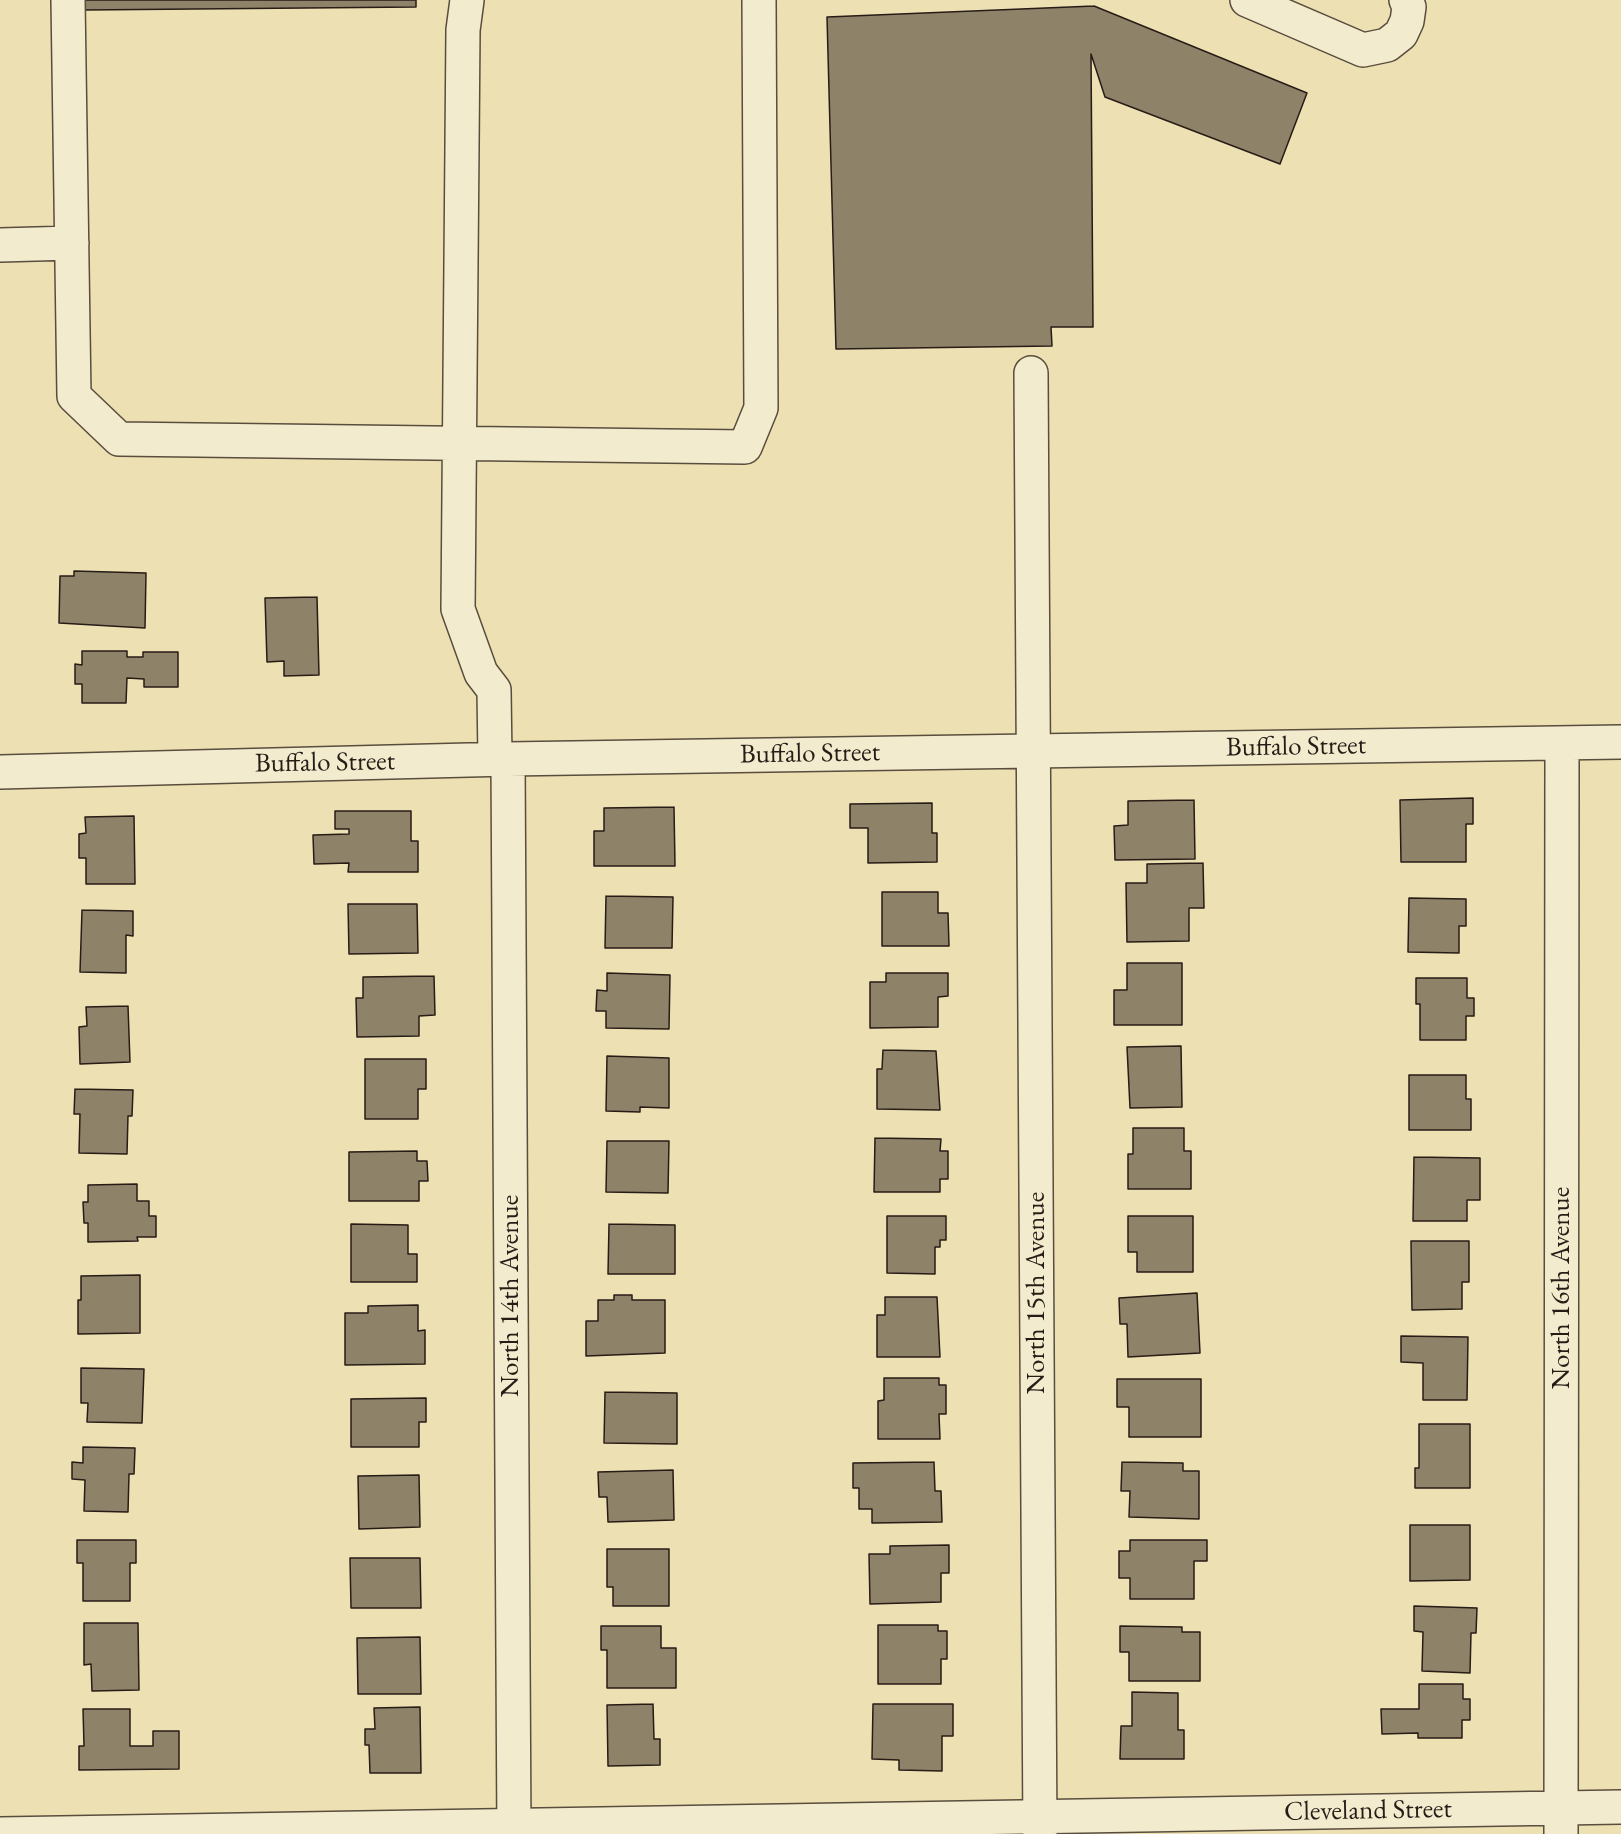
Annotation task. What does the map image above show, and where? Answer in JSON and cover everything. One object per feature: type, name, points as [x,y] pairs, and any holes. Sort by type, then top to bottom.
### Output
[{"type":"street","points":[[68,0],[74,396],[119,439],[745,447],[761,408],[759,0]]},
{"type":"street","points":[[459,443],[463,30],[467,0]]},
{"type":"street","points":[[1247,0],[1363,50],[1387,45],[1401,34],[1407,21],[1409,7],[1406,0]]},
{"type":"street","points":[[0,245],[72,243]]},
{"type":"street","name":"North 15th Avenue","points":[[1031,373],[1040,1825]]},
{"type":"street","name":"North 14th Avenue","points":[[459,443],[458,609],[481,673],[472,687],[492,759],[514,1830]]},
{"type":"street","name":"Buffalo Street","points":[[0,772],[492,759],[1621,742]]},
{"type":"street","name":"North 16th Avenue","points":[[1561,1821],[1562,743]]},
{"type":"street","name":"Cleveland Street","points":[[0,1834],[1561,1821],[1621,1807]]},
{"type":"building","points":[[84,0],[416,0],[416,7],[84,10]]},
{"type":"building","points":[[1094,6],[1307,93],[1280,164],[1105,97],[1091,54],[1093,327],[1051,327],[1052,346],[836,349],[827,17]]},
{"type":"building","points":[[74,571],[146,573],[145,628],[59,623],[60,576],[74,576]]},
{"type":"building","points":[[317,597],[319,675],[284,676],[284,661],[267,662],[265,598]]},
{"type":"building","points":[[82,651],[127,651],[127,657],[143,657],[143,652],[178,652],[178,687],[144,687],[144,679],[127,678],[126,703],[82,703],[82,684],[75,684],[75,664],[82,665]]},
{"type":"building","points":[[1473,798],[1473,824],[1466,824],[1466,862],[1401,862],[1400,800]]},
{"type":"building","points":[[1194,800],[1195,859],[1115,860],[1114,826],[1128,825],[1128,801]]},
{"type":"building","points":[[932,803],[932,833],[937,833],[937,862],[868,863],[868,828],[850,828],[850,804]]},
{"type":"building","points":[[674,807],[675,866],[594,866],[594,831],[604,831],[604,808]]},
{"type":"building","points":[[335,811],[411,811],[411,841],[418,841],[418,872],[348,872],[349,863],[314,864],[313,835],[349,834],[349,829],[335,829]]},
{"type":"building","points":[[134,816],[135,884],[86,884],[86,858],[79,858],[79,834],[86,833],[85,817]]},
{"type":"building","points":[[1203,863],[1204,908],[1189,908],[1189,941],[1127,942],[1126,883],[1147,883],[1147,864]]},
{"type":"building","points":[[882,892],[938,892],[938,913],[948,913],[949,946],[882,946]]},
{"type":"building","points":[[606,896],[673,897],[672,948],[605,948]]},
{"type":"building","points":[[1409,898],[1466,899],[1466,926],[1459,926],[1459,953],[1408,952]]},
{"type":"building","points":[[348,904],[417,904],[418,953],[349,954]]},
{"type":"building","points":[[82,910],[133,911],[133,936],[126,935],[126,973],[80,972]]},
{"type":"building","points":[[1127,963],[1182,963],[1182,1025],[1114,1025],[1114,990],[1127,990]]},
{"type":"building","points":[[607,973],[670,975],[669,1029],[606,1028],[606,1011],[596,1011],[597,990],[607,991]]},
{"type":"building","points":[[886,973],[948,973],[948,996],[938,997],[938,1027],[870,1028],[870,982],[886,982]]},
{"type":"building","points":[[434,976],[435,1015],[419,1016],[419,1036],[357,1037],[356,998],[363,998],[363,977]]},
{"type":"building","points":[[1416,978],[1467,978],[1467,998],[1474,998],[1474,1016],[1466,1016],[1466,1040],[1420,1040],[1420,1004],[1416,1004]]},
{"type":"building","points":[[128,1006],[130,1062],[80,1064],[79,1027],[87,1026],[86,1007]]},
{"type":"building","points":[[1181,1046],[1182,1107],[1130,1108],[1127,1047]]},
{"type":"building","points":[[883,1050],[936,1051],[940,1110],[877,1109],[877,1069],[882,1069]]},
{"type":"building","points":[[607,1056],[669,1058],[669,1108],[640,1107],[640,1112],[606,1111]]},
{"type":"building","points":[[365,1059],[426,1059],[426,1089],[418,1089],[418,1119],[365,1119]]},
{"type":"building","points":[[1409,1075],[1466,1075],[1466,1099],[1471,1099],[1471,1130],[1409,1130]]},
{"type":"building","points":[[75,1089],[133,1090],[132,1116],[128,1116],[127,1154],[79,1153],[80,1114],[74,1114]]},
{"type":"building","points":[[1133,1128],[1184,1128],[1184,1151],[1191,1151],[1191,1189],[1128,1189],[1128,1154],[1133,1154]]},
{"type":"building","points":[[875,1138],[941,1139],[940,1151],[948,1151],[948,1179],[940,1179],[940,1192],[874,1192]]},
{"type":"building","points":[[607,1141],[669,1141],[668,1193],[606,1192]]},
{"type":"building","points":[[417,1151],[417,1161],[427,1161],[428,1181],[419,1181],[419,1201],[349,1201],[349,1152]]},
{"type":"building","points":[[1414,1157],[1480,1158],[1480,1200],[1467,1200],[1467,1221],[1413,1221]]},
{"type":"building","points":[[137,1184],[137,1201],[149,1201],[149,1216],[156,1216],[156,1237],[137,1237],[138,1241],[88,1242],[88,1223],[84,1223],[83,1202],[88,1202],[88,1185]]},
{"type":"building","points":[[887,1216],[946,1216],[946,1240],[940,1240],[940,1247],[935,1247],[935,1274],[887,1273]]},
{"type":"building","points":[[1128,1216],[1193,1216],[1193,1272],[1137,1272],[1137,1252],[1128,1252]]},
{"type":"building","points":[[351,1224],[408,1225],[408,1254],[417,1254],[417,1282],[351,1282]]},
{"type":"building","points":[[609,1224],[675,1225],[675,1274],[608,1274]]},
{"type":"building","points":[[1411,1241],[1469,1241],[1469,1282],[1462,1282],[1462,1309],[1412,1310]]},
{"type":"building","points":[[140,1275],[140,1333],[78,1334],[81,1276]]},
{"type":"building","points":[[1197,1293],[1200,1353],[1128,1357],[1127,1324],[1120,1324],[1119,1298]]},
{"type":"building","points":[[614,1295],[632,1295],[632,1300],[665,1300],[665,1353],[586,1356],[586,1321],[598,1321],[598,1300],[614,1300]]},
{"type":"building","points":[[885,1297],[937,1297],[940,1357],[877,1357],[877,1315],[885,1315]]},
{"type":"building","points":[[418,1305],[418,1331],[425,1330],[425,1364],[345,1365],[345,1313],[368,1313],[368,1306]]},
{"type":"building","points":[[1401,1336],[1468,1337],[1467,1400],[1423,1400],[1423,1363],[1401,1362]]},
{"type":"building","points":[[81,1368],[144,1369],[142,1423],[87,1422],[88,1403],[81,1403]]},
{"type":"building","points":[[884,1378],[939,1378],[939,1385],[946,1385],[946,1414],[939,1414],[940,1439],[878,1439],[878,1401],[884,1400]]},
{"type":"building","points":[[1117,1379],[1201,1379],[1201,1437],[1129,1437],[1129,1407],[1117,1407]]},
{"type":"building","points":[[605,1392],[677,1393],[677,1444],[604,1443]]},
{"type":"building","points":[[426,1398],[426,1422],[419,1422],[419,1447],[351,1447],[351,1399]]},
{"type":"building","points":[[1419,1424],[1470,1424],[1470,1488],[1415,1488],[1415,1468],[1419,1468]]},
{"type":"building","points":[[83,1447],[135,1448],[134,1474],[129,1474],[128,1512],[84,1511],[85,1480],[72,1479],[72,1462],[83,1463]]},
{"type":"building","points":[[934,1462],[935,1491],[941,1491],[942,1522],[872,1523],[872,1509],[859,1509],[859,1488],[853,1488],[853,1463]]},
{"type":"building","points":[[1122,1462],[1183,1463],[1183,1471],[1199,1471],[1199,1519],[1129,1517],[1130,1491],[1121,1491]]},
{"type":"building","points":[[673,1470],[674,1520],[608,1522],[607,1497],[599,1497],[598,1472]]},
{"type":"building","points":[[419,1475],[420,1527],[359,1529],[358,1476]]},
{"type":"building","points":[[1410,1525],[1470,1525],[1470,1580],[1410,1581]]},
{"type":"building","points":[[77,1540],[136,1540],[136,1563],[130,1563],[130,1601],[83,1601],[83,1563],[77,1563]]},
{"type":"building","points":[[1130,1540],[1207,1540],[1207,1561],[1194,1561],[1194,1599],[1130,1599],[1130,1578],[1119,1578],[1119,1551],[1130,1551]]},
{"type":"building","points":[[949,1545],[949,1573],[941,1573],[941,1602],[870,1604],[869,1554],[890,1554],[890,1546]]},
{"type":"building","points":[[607,1549],[669,1549],[669,1606],[613,1606],[613,1587],[607,1587]]},
{"type":"building","points":[[350,1558],[420,1558],[421,1608],[351,1608]]},
{"type":"building","points":[[1414,1606],[1477,1608],[1476,1633],[1471,1633],[1470,1673],[1422,1671],[1423,1632],[1414,1631]]},
{"type":"building","points":[[84,1623],[138,1623],[139,1690],[92,1691],[91,1664],[84,1665]]},
{"type":"building","points":[[878,1625],[938,1625],[938,1631],[947,1631],[947,1659],[941,1659],[941,1684],[878,1684]]},
{"type":"building","points":[[601,1626],[661,1626],[661,1648],[676,1648],[676,1688],[607,1688],[607,1650],[601,1650]]},
{"type":"building","points":[[1120,1626],[1182,1627],[1182,1632],[1200,1632],[1200,1681],[1129,1681],[1129,1652],[1120,1652]]},
{"type":"building","points":[[420,1637],[421,1694],[358,1694],[357,1638]]},
{"type":"building","points":[[1419,1684],[1463,1684],[1463,1699],[1470,1699],[1470,1720],[1462,1720],[1462,1738],[1418,1738],[1418,1733],[1382,1734],[1381,1709],[1419,1709]]},
{"type":"building","points":[[1132,1692],[1178,1693],[1178,1730],[1184,1730],[1184,1759],[1120,1759],[1121,1726],[1132,1726]]},
{"type":"building","points":[[653,1704],[654,1739],[660,1739],[660,1765],[608,1766],[607,1705]]},
{"type":"building","points":[[873,1704],[953,1704],[953,1736],[942,1736],[942,1771],[899,1770],[899,1760],[872,1759]]},
{"type":"building","points":[[420,1707],[421,1773],[370,1773],[369,1745],[365,1745],[365,1729],[375,1729],[374,1708]]},
{"type":"building","points":[[83,1709],[130,1709],[130,1746],[153,1746],[153,1731],[179,1731],[179,1769],[79,1770],[79,1746],[84,1746]]}]
